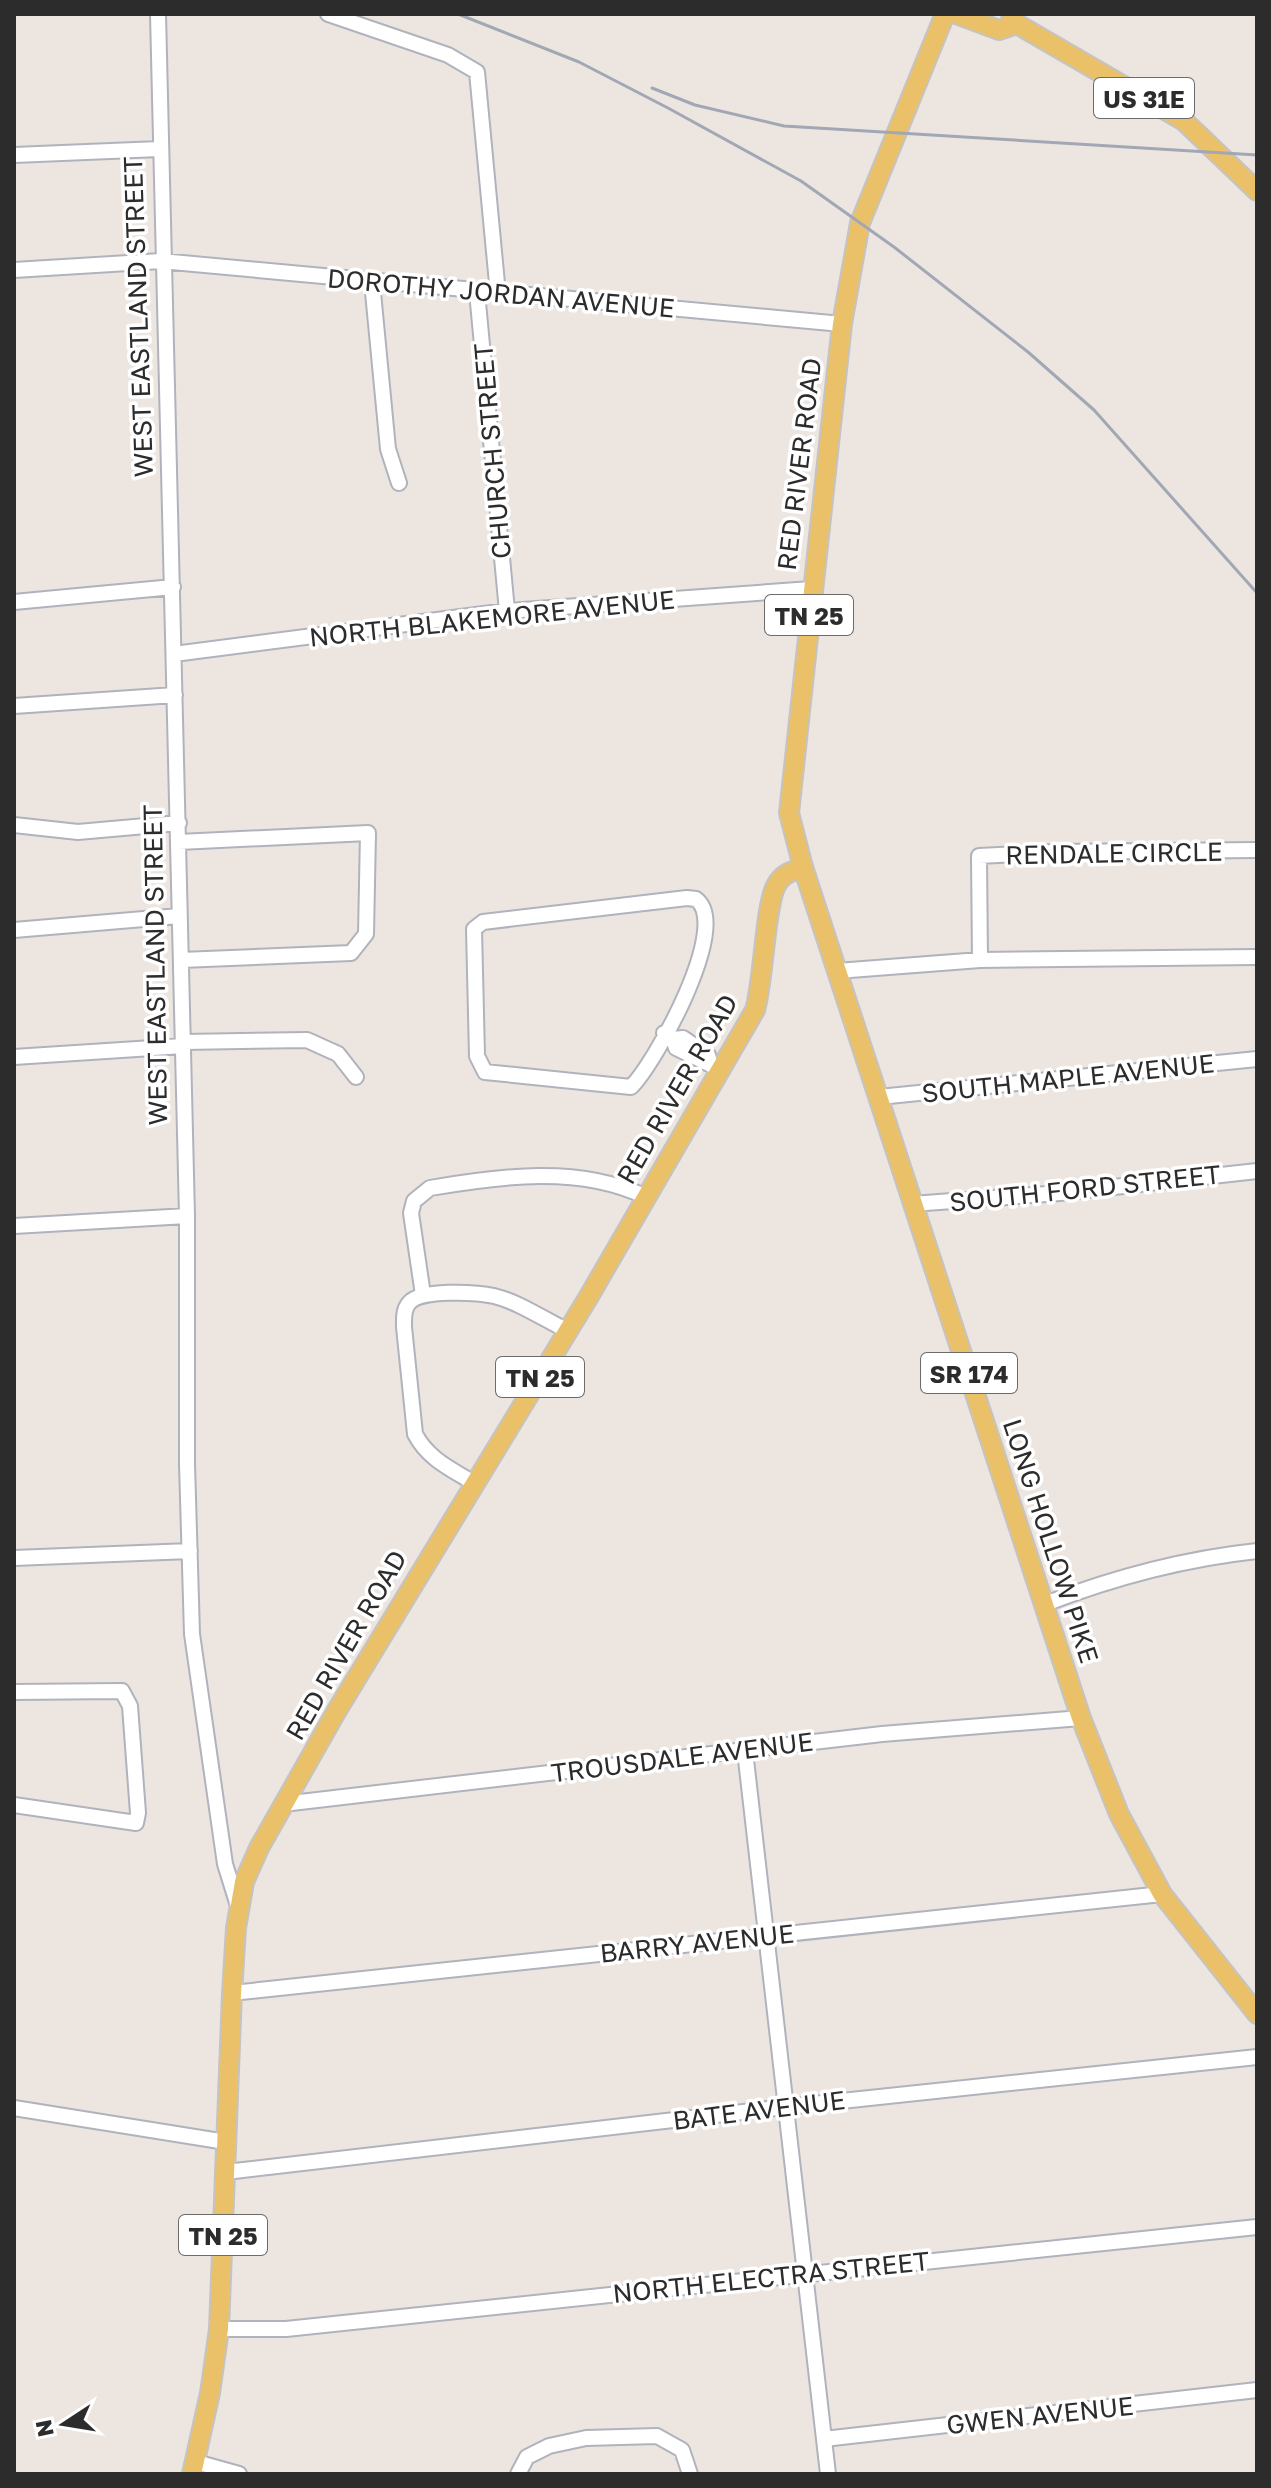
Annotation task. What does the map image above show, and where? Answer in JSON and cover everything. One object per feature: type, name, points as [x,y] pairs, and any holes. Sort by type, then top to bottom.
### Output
[{"type":"main road","name":"RED RIVER ROAD","points":[[244,1882],[283,1804],[568,1331],[646,1197],[716,1066],[755,1010],[773,890],[782,876],[803,867],[793,834],[789,793],[842,324],[860,223],[945,14]]},
{"type":"main road","name":"US 31E","points":[[956,14],[999,30],[1014,19],[1184,121],[1257,191]]},
{"type":"main road","name":"LONG HOLLOW PIKE","points":[[803,867],[1081,1718],[1119,1814],[1162,1894],[1257,2014]]},
{"type":"main road","name":"WEST EASTLAND STREET","points":[[232,1993],[244,1882]]},
{"type":"main road","name":"TN 25","points":[[194,2468],[219,2329],[232,1993]]},
{"type":"street","name":"WEST EASTLAND STREET","points":[[158,14],[161,261],[179,823],[190,1551],[195,1667],[225,1864],[239,1910]]},
{"type":"street","points":[[328,14],[448,55],[477,72],[498,294]]},
{"type":"street","points":[[14,155],[159,149]]},
{"type":"street","name":"DOROTHY JORDAN AVENUE","points":[[14,270],[161,261],[842,324]]},
{"type":"street","points":[[372,282],[388,449],[399,483]]},
{"type":"street","name":"CHURCH STREET","points":[[477,292],[507,611]]},
{"type":"street","points":[[14,602],[173,587]]},
{"type":"street","name":"NORTH BLAKEMORE AVENUE","points":[[174,654],[507,611],[811,589]]},
{"type":"street","points":[[14,706],[175,695]]},
{"type":"street","points":[[14,825],[78,832],[179,823]]},
{"type":"street","points":[[179,842],[368,833],[366,934],[351,953],[181,960]]},
{"type":"street","name":"RENDALE CIRCLE","points":[[980,960],[979,856],[1053,852],[1257,850]]},
{"type":"street","points":[[696,899],[704,910],[702,955],[669,1036],[631,1087],[485,1072],[477,1056],[474,929],[483,922],[696,899]]},
{"type":"street","points":[[14,930],[179,916]]},
{"type":"street","points":[[837,971],[980,960],[1257,957]]},
{"type":"street","points":[[669,1036],[683,1038],[708,1055],[716,1066]]},
{"type":"street","points":[[14,1057],[183,1044],[307,1040],[338,1054],[356,1077]]},
{"type":"street","name":"SOUTH MAPLE AVENUE","points":[[879,1097],[1257,1059]]},
{"type":"street","name":"SOUTH FORD STREET","points":[[912,1204],[1060,1193],[1257,1171]]},
{"type":"street","points":[[423,1295],[411,1213],[414,1201],[430,1188],[563,1177],[613,1182],[646,1197]]},
{"type":"street","points":[[14,1226],[187,1216]]},
{"type":"street","points":[[474,1483],[422,1449],[415,1434],[404,1327],[405,1310],[411,1300],[423,1295],[469,1293],[496,1296],[568,1331]]},
{"type":"street","points":[[14,1558],[190,1551]]},
{"type":"street","points":[[1045,1604],[1110,1579],[1196,1558],[1257,1551]]},
{"type":"street","points":[[14,1692],[122,1691],[130,1706],[138,1813],[136,1823],[14,1805]]},
{"type":"street","name":"TROUSDALE AVENUE","points":[[283,1804],[882,1734],[1081,1718]]},
{"type":"street","points":[[745,1751],[769,1935],[803,2273],[828,2474]]},
{"type":"street","name":"BARRY AVENUE","points":[[232,1993],[1162,1894]]},
{"type":"street","name":"BATE AVENUE","points":[[226,2172],[785,2107],[1257,2057]]},
{"type":"street","points":[[14,2108],[226,2142]]},
{"type":"street","name":"NORTH ELECTRA STREET","points":[[219,2329],[286,2329],[1257,2227]]},
{"type":"street","name":"GWEN AVENUE","points":[[824,2439],[1257,2390]]},
{"type":"street","points":[[518,2474],[527,2457],[549,2446],[586,2438],[657,2436],[682,2450],[690,2474]]},
{"type":"street","points":[[194,2468],[239,2474]]},
{"type":"railway","points":[[458,14],[579,62],[668,108],[801,181],[894,247],[1028,352],[1094,410],[1257,593]]},
{"type":"railway","points":[[652,88],[695,105],[784,126],[1257,155]]}]
